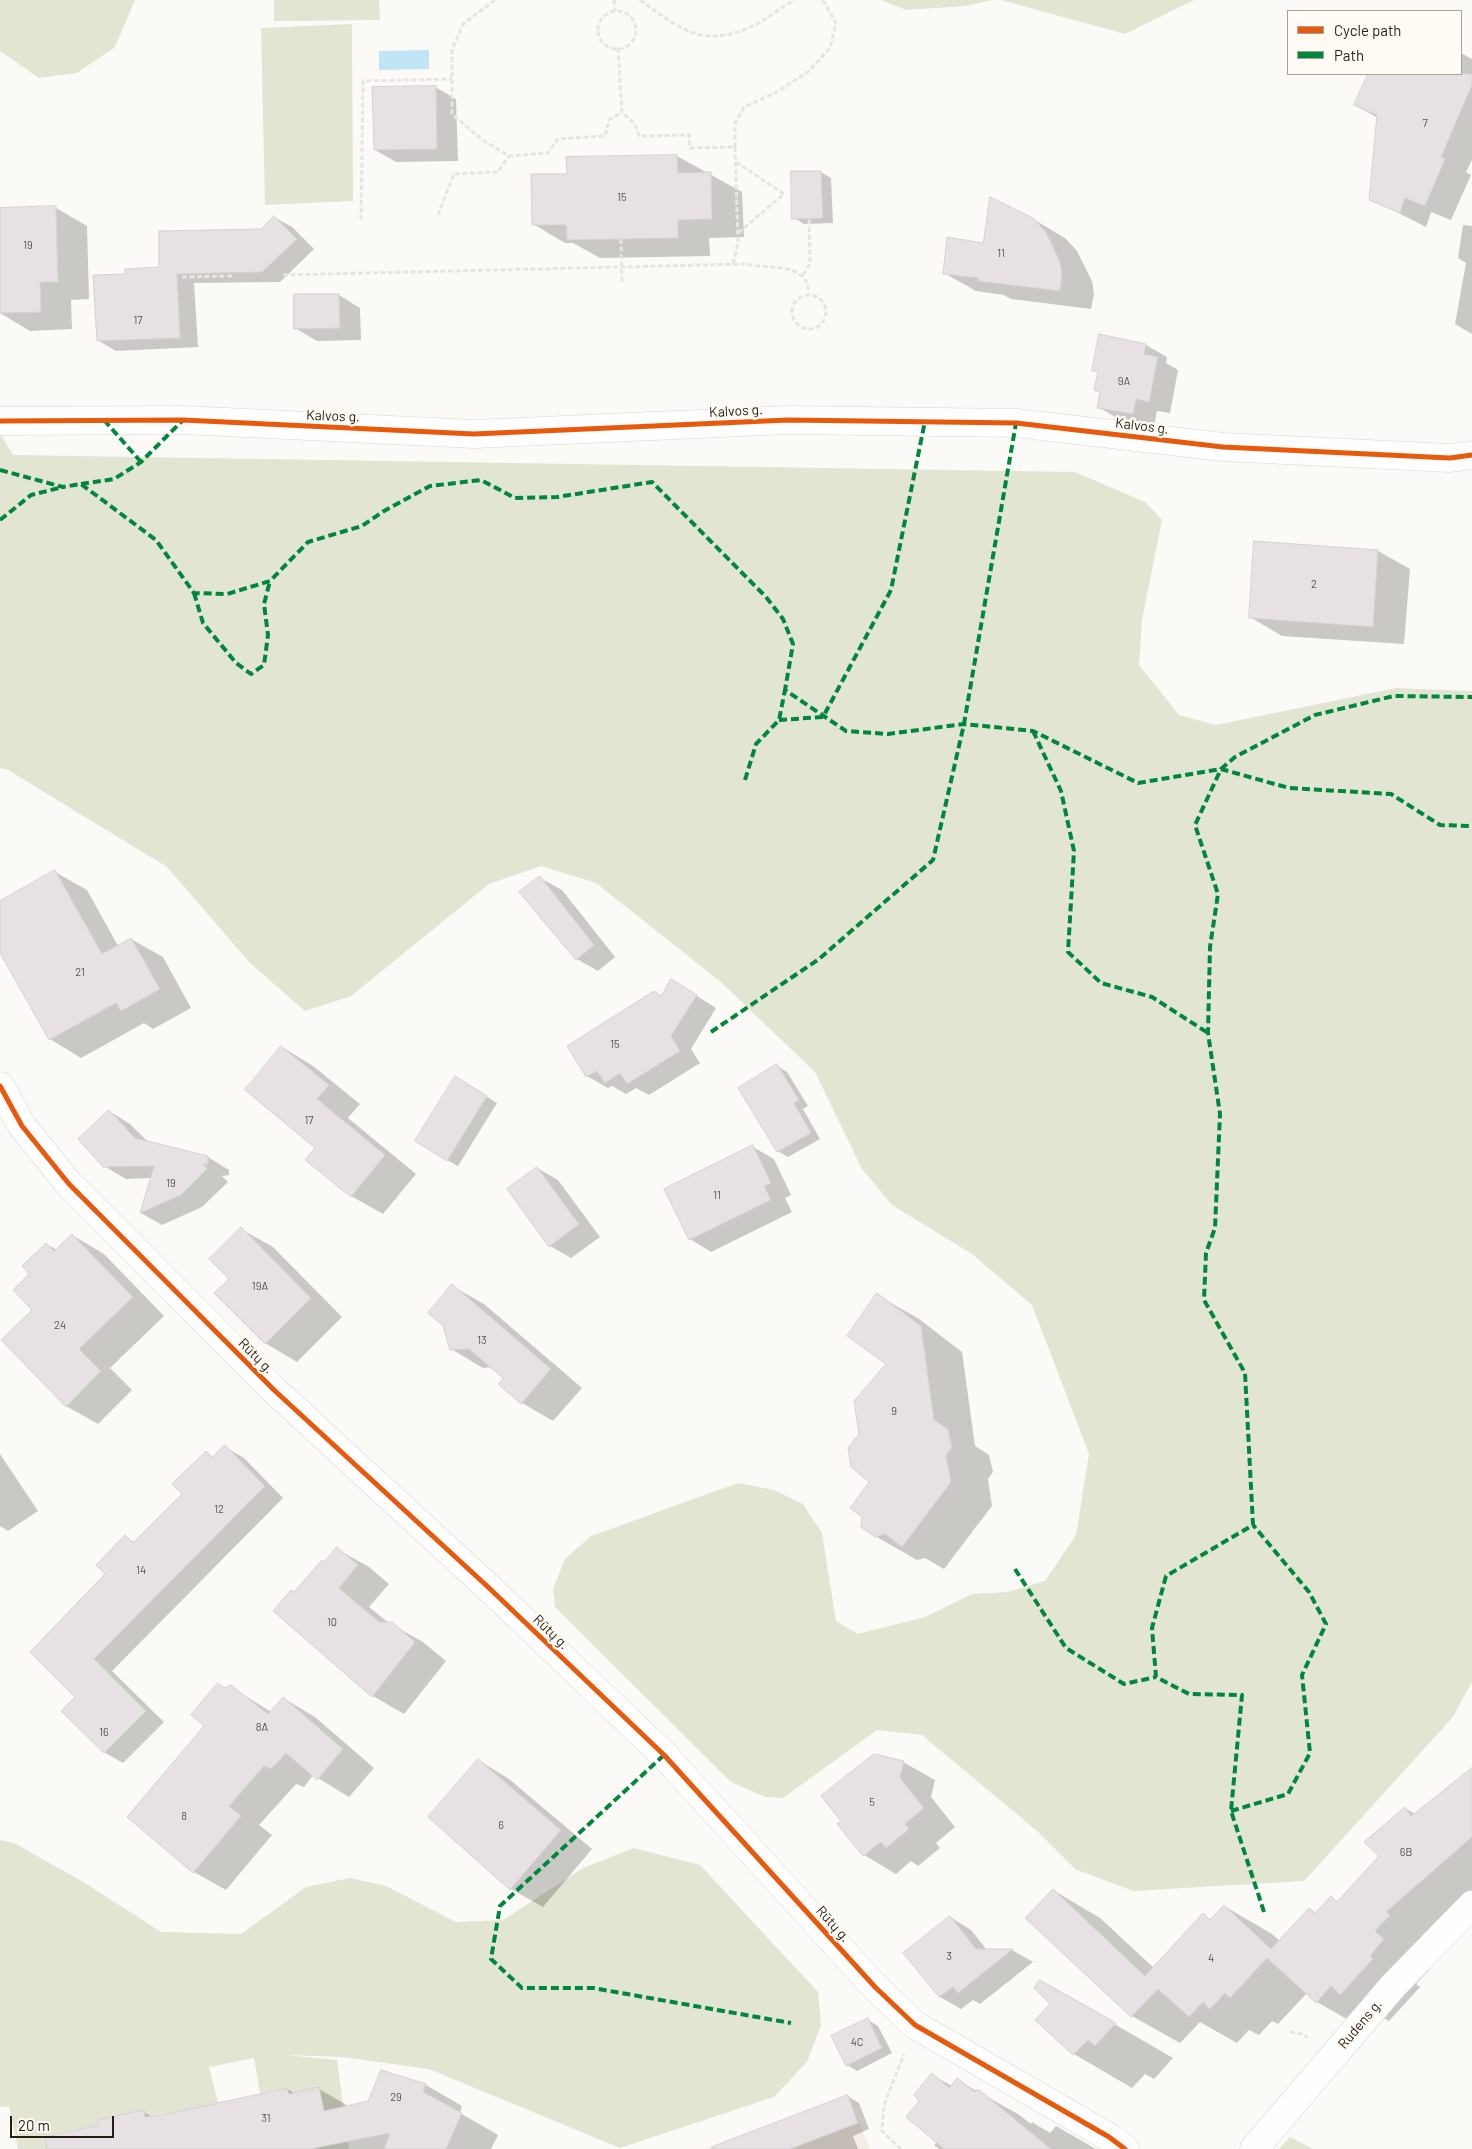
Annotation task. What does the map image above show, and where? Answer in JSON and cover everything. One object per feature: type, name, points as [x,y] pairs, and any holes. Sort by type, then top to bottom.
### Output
[{"type":"street","name":"Kalvos g.","points":[[0,421],[183,420],[474,434],[788,420],[1016,423],[1223,447],[1450,458],[1472,455]]},
{"type":"street","name":"Rūtų g.","points":[[0,1086],[22,1126],[69,1184],[274,1390],[488,1586],[664,1755],[875,1987],[915,2025],[1109,2137],[1125,2149]]},
{"type":"street","name":"Rudens g.","points":[[1254,2149],[1389,1990],[1472,1905]]},
{"type":"path","points":[[495,0],[463,24],[452,50],[452,114],[481,139],[509,156],[548,153],[558,138],[605,136],[609,120],[622,112]]},
{"type":"path","points":[[614,0],[615,11]]},
{"type":"path","points":[[640,0],[692,34],[707,36],[740,31],[760,22],[795,0]]},
{"type":"path","points":[[733,264],[737,234],[735,123],[744,107],[777,92],[808,72],[830,48],[836,23],[824,2],[820,0]]},
{"type":"path","points":[[615,11],[627,14],[635,23],[636,28],[633,40],[624,47],[611,48],[602,40],[598,28],[604,17],[615,11]]},
{"type":"path","points":[[618,48],[622,112],[635,124],[639,136],[689,135],[690,148],[735,147]]},
{"type":"path","points":[[362,220],[363,81],[452,79]]},
{"type":"path","points":[[438,215],[454,174],[498,172],[509,156]]},
{"type":"path","points":[[735,162],[784,194],[737,234]]},
{"type":"path","points":[[803,275],[810,264],[809,218]]},
{"type":"path","points":[[621,240],[622,284]]},
{"type":"path","points":[[283,275],[733,264],[780,268],[803,275],[809,286],[808,295]]},
{"type":"path","points":[[182,277],[232,276]]},
{"type":"path","points":[[808,295],[819,299],[825,308],[823,320],[820,324],[809,328],[799,326],[792,312],[798,299],[808,295]]},
{"type":"path","points":[[901,2149],[882,2132],[884,2105],[915,2025]]},
{"type":"shaded area","points":[[848,2095],[870,2149],[706,2149]]},
{"type":"green space","points":[[0,0],[135,0],[115,47],[77,73],[39,78],[0,51]]},
{"type":"green space","points":[[274,0],[379,0],[380,20],[274,21]]},
{"type":"green space","points":[[881,0],[992,0],[966,6],[906,10]]},
{"type":"green space","points":[[1001,0],[1194,0],[1125,34]]},
{"type":"green space","points":[[352,24],[353,201],[265,205],[261,28]]},
{"type":"green space","points":[[0,433],[13,455],[1075,472],[1145,502],[1162,520],[1142,620],[1139,665],[1179,715],[1216,725],[1396,688],[1472,691],[1472,1682],[1452,1718],[1304,1881],[1133,1891],[1075,1869],[1036,1830],[922,1735],[877,1730],[783,1798],[765,1797],[731,1782],[555,1607],[553,1589],[565,1559],[591,1536],[738,1483],[774,1490],[803,1504],[822,1533],[836,1621],[858,1634],[925,1617],[972,1594],[1008,1592],[1045,1581],[1076,1535],[1089,1454],[1032,1305],[972,1254],[892,1205],[862,1169],[815,1072],[722,983],[596,883],[541,866],[489,884],[351,996],[305,1011],[250,963],[167,867],[8,770],[0,768]]},
{"type":"green space","points":[[0,1840],[14,1843],[85,1883],[161,1932],[241,1934],[306,1887],[350,1878],[386,1886],[456,1922],[503,1920],[583,1868],[634,1848],[700,1865],[818,1992],[821,2025],[807,2062],[774,2097],[620,2148],[429,2069],[342,2057],[285,2055],[337,2060],[349,2149],[316,2149],[324,2111],[319,2088],[289,2094],[287,2088],[260,2093],[254,2058],[209,2067],[218,2103],[196,2108],[201,2131],[172,2137],[166,2113],[145,2117],[143,2110],[98,2120],[99,2125],[56,2134],[59,2149],[18,2149],[9,2106],[0,2107]]},
{"type":"green space","points":[[1290,2137],[1313,2149],[1279,2149]]},
{"type":"water","points":[[429,50],[429,69],[379,70],[379,51]]},
{"type":"building","points":[[1472,74],[1472,85],[1441,157],[1445,159],[1425,206],[1405,198],[1400,213],[1369,200],[1377,115],[1354,105],[1368,75]]},
{"type":"building","points":[[436,86],[437,149],[374,150],[372,87]]},
{"type":"building","points":[[677,155],[678,173],[711,172],[712,219],[678,220],[678,238],[567,240],[566,225],[532,225],[531,174],[567,174],[566,157]]},
{"type":"building","points":[[791,171],[821,171],[823,218],[792,219]]},
{"type":"building","points":[[990,197],[1033,218],[1046,232],[1060,262],[1062,275],[1060,291],[978,281],[978,278],[943,274],[947,237],[983,243]]},
{"type":"building","points":[[56,206],[58,282],[40,282],[41,312],[0,313],[0,208]]},
{"type":"building","points":[[274,216],[297,239],[262,272],[177,274],[180,338],[97,341],[93,275],[125,274],[125,269],[159,267],[159,231],[261,229]]},
{"type":"building","points":[[294,294],[339,294],[340,328],[294,329]]},
{"type":"building","points":[[1099,334],[1146,344],[1144,354],[1158,357],[1149,402],[1136,399],[1133,414],[1097,408],[1100,392],[1094,390],[1098,372],[1092,371]]},
{"type":"building","points":[[1254,541],[1378,550],[1373,627],[1249,618]]},
{"type":"building","points":[[55,870],[102,954],[131,938],[160,989],[121,1011],[116,1003],[49,1040],[0,953],[0,901]]},
{"type":"building","points":[[540,876],[594,945],[576,960],[519,892]]},
{"type":"building","points":[[671,979],[697,995],[671,1036],[680,1051],[627,1084],[620,1073],[605,1083],[597,1071],[586,1077],[567,1046],[654,991],[661,996]]},
{"type":"building","points":[[281,1046],[329,1085],[317,1099],[385,1155],[351,1197],[305,1160],[315,1148],[245,1090]]},
{"type":"building","points":[[777,1064],[799,1100],[794,1103],[811,1133],[777,1152],[738,1088]]},
{"type":"building","points":[[455,1076],[487,1096],[447,1161],[415,1141]]},
{"type":"building","points":[[109,1110],[135,1138],[208,1156],[208,1164],[203,1164],[207,1169],[181,1195],[140,1213],[154,1166],[103,1167],[78,1139]]},
{"type":"building","points":[[753,1145],[771,1183],[764,1186],[771,1200],[689,1240],[664,1189]]},
{"type":"building","points":[[537,1167],[579,1224],[549,1247],[507,1189]]},
{"type":"building","points":[[241,1227],[311,1298],[265,1344],[214,1293],[229,1279],[209,1259]]},
{"type":"building","points":[[72,1234],[133,1297],[79,1349],[101,1371],[66,1407],[1,1340],[32,1310],[13,1290],[29,1274],[22,1266],[46,1243],[54,1251]]},
{"type":"building","points":[[452,1284],[551,1369],[521,1404],[498,1384],[503,1378],[469,1349],[450,1350],[443,1326],[428,1313]]},
{"type":"building","points":[[877,1293],[921,1326],[934,1420],[948,1429],[952,1447],[946,1455],[951,1482],[902,1547],[885,1534],[875,1537],[861,1527],[862,1517],[850,1508],[869,1482],[851,1467],[848,1448],[859,1434],[854,1401],[886,1364],[847,1336]]},
{"type":"building","points":[[225,1445],[265,1486],[94,1659],[146,1711],[104,1753],[61,1711],[75,1697],[30,1652],[105,1574],[96,1565],[125,1535],[133,1543],[182,1494],[172,1484],[206,1451],[212,1457]]},
{"type":"building","points":[[337,1547],[358,1565],[339,1588],[379,1622],[392,1622],[415,1642],[372,1697],[273,1611],[291,1590],[294,1592],[322,1560],[324,1562]]},
{"type":"building","points":[[218,1683],[224,1688],[231,1685],[268,1714],[283,1697],[343,1749],[317,1780],[286,1753],[271,1769],[264,1766],[229,1806],[241,1816],[193,1873],[127,1817],[204,1726],[191,1715]]},
{"type":"building","points":[[874,1754],[904,1761],[900,1778],[924,1808],[905,1824],[909,1829],[886,1848],[881,1842],[863,1856],[837,1824],[841,1821],[821,1796]]},
{"type":"building","points":[[478,1759],[561,1830],[510,1890],[428,1817]]},
{"type":"building","points":[[1472,1768],[1472,1837],[1386,1912],[1390,1915],[1375,1931],[1384,1939],[1370,1956],[1373,1959],[1340,1995],[1331,1986],[1316,2003],[1267,1958],[1230,1998],[1225,1993],[1210,2009],[1203,2002],[1189,2017],[1158,1989],[1131,2017],[1025,1918],[1053,1889],[1145,1976],[1203,1913],[1210,1920],[1224,1905],[1271,1949],[1309,1908],[1315,1913],[1331,1896],[1337,1902],[1379,1856],[1364,1842],[1405,1807],[1411,1816]]},
{"type":"building","points":[[950,1916],[976,1949],[1013,1949],[958,1993],[953,1987],[939,1997],[903,1953]]},
{"type":"building","points":[[1040,1980],[1116,2023],[1095,2046],[1088,2040],[1073,2055],[1035,2020],[1050,2004],[1034,1988]]},
{"type":"building","points":[[868,2018],[882,2048],[846,2066],[831,2036]]},
{"type":"building","points":[[381,2070],[426,2084],[423,2092],[462,2113],[446,2149],[384,2149],[390,2133],[310,2149],[47,2149],[45,2137],[99,2125],[97,2120],[144,2110],[145,2117],[167,2114],[287,2088],[289,2094],[319,2087],[324,2111],[368,2101]]},
{"type":"building","points":[[932,2073],[949,2088],[957,2078],[975,2092],[978,2089],[1051,2149],[944,2149],[906,2117],[919,2101],[914,2095]]},
{"type":"building","points":[[848,2095],[858,2123],[790,2149],[713,2149],[712,2147]]},
{"type":"marked path","points":[[104,420],[141,462]]},
{"type":"marked path","points":[[81,484],[114,479],[141,462],[183,420]]},
{"type":"marked path","points":[[779,720],[823,717],[891,590],[925,421]]},
{"type":"marked path","points":[[711,1032],[819,959],[933,860],[964,724],[1016,423]]},
{"type":"marked path","points":[[0,470],[63,487],[81,484],[156,540],[194,593],[227,594],[270,581],[308,542],[362,526],[384,511],[430,486],[481,480],[515,498],[557,497],[652,482],[766,597],[783,619],[793,644],[785,690],[846,731],[888,734],[964,724],[1033,731],[1138,783],[1221,769],[1235,757],[1315,715],[1394,696],[1472,697]]},
{"type":"marked path","points":[[0,520],[31,495],[63,487]]},
{"type":"marked path","points":[[194,593],[203,623],[236,663],[251,674],[264,665],[268,635],[264,604],[270,581]]},
{"type":"marked path","points":[[745,780],[756,744],[779,720],[785,690]]},
{"type":"marked path","points":[[1033,731],[1061,791],[1074,851],[1068,952],[1101,983],[1152,997],[1208,1033]]},
{"type":"marked path","points":[[1264,1912],[1231,1811],[1242,1695],[1189,1694],[1156,1677],[1152,1628],[1166,1576],[1253,1525],[1245,1373],[1204,1300],[1206,1253],[1215,1228],[1220,1114],[1208,1033],[1210,947],[1218,894],[1195,825],[1221,769],[1289,788],[1391,794],[1440,825],[1472,826]]},
{"type":"marked path","points":[[1231,1811],[1288,1794],[1310,1753],[1302,1675],[1326,1624],[1309,1592],[1253,1525]]},
{"type":"marked path","points":[[1015,1569],[1066,1648],[1124,1684],[1156,1677]]},
{"type":"marked path","points":[[664,1755],[500,1906],[491,1959],[522,1988],[593,1988],[791,2023]]},
{"type":"cycle path","points":[[0,421],[183,420],[474,434],[788,420],[1016,423],[1223,447],[1450,458],[1472,455]]},
{"type":"cycle path","points":[[0,1086],[22,1126],[69,1184],[274,1390],[488,1587],[664,1755],[875,1987],[915,2025],[1109,2137],[1125,2149]]}]
